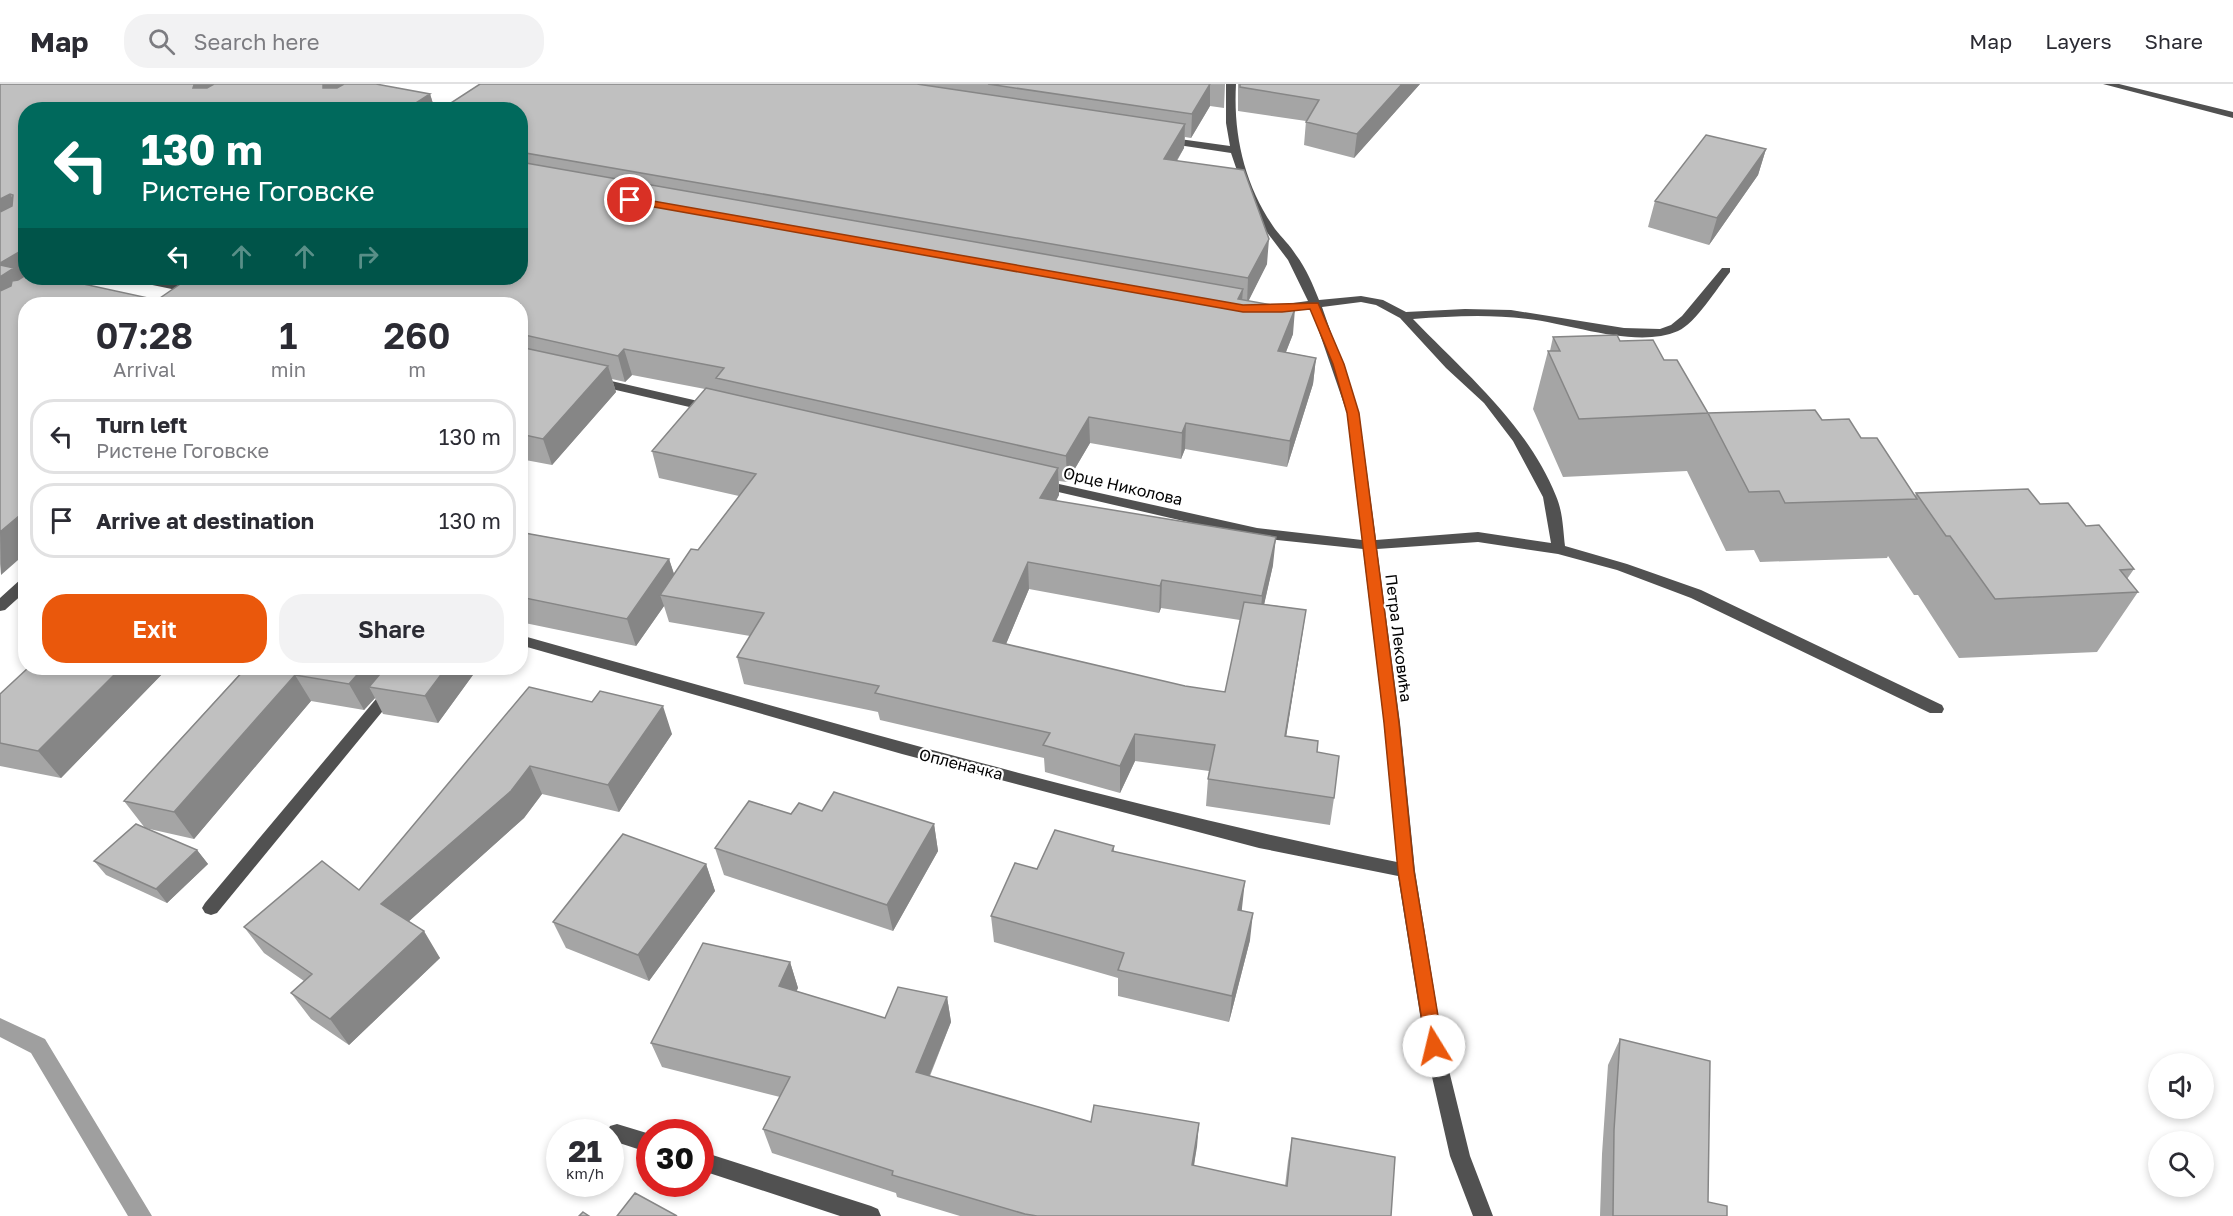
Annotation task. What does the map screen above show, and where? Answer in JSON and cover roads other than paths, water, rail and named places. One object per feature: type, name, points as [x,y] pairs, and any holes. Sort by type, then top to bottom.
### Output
[{"type":"street","name":"Петра Лековића","points":[[1231,84],[1233,150],[1258,210],[1271,232],[1293,258],[1338,364],[1353,413],[1392,723],[1406,871],[1434,1046],[1460,1156],[1483,1216]]},
{"type":"street","points":[[2108,84],[2233,116]]},
{"type":"street","points":[[1151,138],[1233,150]]},
{"type":"street","points":[[1404,316],[1456,312],[1528,315],[1631,332],[1660,333],[1677,327],[1726,270]]},
{"type":"street","points":[[166,285],[212,295]]},
{"type":"street","points":[[1263,309],[1361,299],[1379,302],[1404,316],[1437,352],[1488,400],[1519,440],[1550,497],[1556,523],[1558,549]]},
{"type":"street","points":[[579,378],[719,410]]},
{"type":"street","name":"Орце Николова","points":[[1023,480],[1257,533],[1370,545],[1478,537],[1558,549],[1622,567],[1696,594],[1936,709]]},
{"type":"street","points":[[0,606],[18,589]]},
{"type":"street","name":"Опленачка","points":[[528,642],[902,748],[1259,841],[1406,871]]},
{"type":"street","points":[[211,908],[404,675]]},
{"type":"street","points":[[714,1165],[871,1216]]},
{"type":"waterway","points":[[0,1027],[38,1046],[141,1216]]}]
